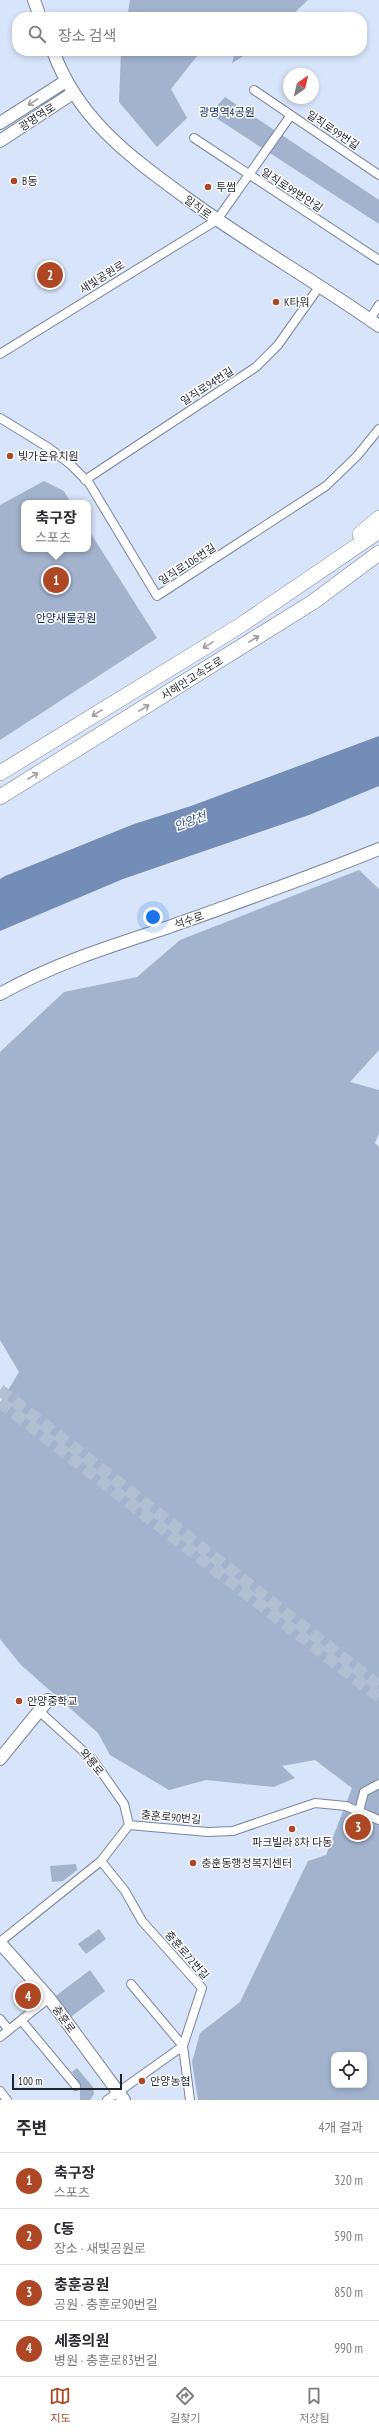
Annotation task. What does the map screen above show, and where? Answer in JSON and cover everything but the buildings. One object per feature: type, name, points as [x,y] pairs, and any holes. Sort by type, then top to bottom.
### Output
[{"type":"highway","points":[[299,585],[379,518]]},
{"type":"highway","name":"서해안고속도로","points":[[0,772],[241,625],[379,531]]},
{"type":"highway","name":"서해안고속도로","points":[[0,796],[313,602],[379,553]]},
{"type":"highway","points":[[313,602],[379,562]]},
{"type":"street","points":[[34,0],[38,12]]},
{"type":"street","name":"일직로","points":[[55,56],[73,93],[89,115],[112,141],[217,220],[374,323]]},
{"type":"street","name":"광명역로","points":[[0,123],[66,81]]},
{"type":"street","name":"일직로99번길","points":[[254,90],[379,175]]},
{"type":"street","name":"광명역로","points":[[0,141],[73,93]]},
{"type":"street","points":[[217,220],[291,115]]},
{"type":"street","name":"일직로99번안길","points":[[194,138],[379,260]]},
{"type":"street","name":"새빛공원로","points":[[0,354],[217,220]]},
{"type":"street","name":"일직로94번길","points":[[85,480],[256,368],[278,345],[319,287]]},
{"type":"street","points":[[374,323],[379,304]]},
{"type":"street","name":"일직로106번길","points":[[0,418],[49,448],[70,464],[85,480],[156,596],[326,486],[357,456],[379,429]]},
{"type":"street","name":"석수로","points":[[0,994],[26,979],[72,960],[294,884],[379,849]]},
{"type":"street","points":[[0,1759],[48,1700]]},
{"type":"street","name":"와룡로","points":[[39,1711],[93,1760],[124,1804],[129,1825]]},
{"type":"street","points":[[359,1811],[364,1792],[379,1784]]},
{"type":"street","name":"충훈로90번길","points":[[0,1942],[102,1861],[129,1825],[208,1832],[233,1831],[315,1803],[346,1806],[379,1820]]},
{"type":"street","name":"충훈로72번길","points":[[102,1861],[125,1891],[142,1921],[202,1988],[183,2046]]},
{"type":"street","name":"충훈로","points":[[0,1942],[49,1998],[120,2096]]},
{"type":"street","points":[[131,1984],[183,2046],[190,2100]]},
{"type":"street","points":[[0,2037],[49,1998]]},
{"type":"street","points":[[0,2019],[9,2030]]},
{"type":"street","points":[[21,2020],[76,2086]]},
{"type":"street","points":[[107,2100],[120,2096],[183,2046]]},
{"type":"street","points":[[0,2091],[7,2100]]},
{"type":"green space","points":[[130,0],[308,0],[295,12],[128,12]]},
{"type":"green space","points":[[121,56],[197,56],[171,89],[187,118],[157,147],[119,102]]},
{"type":"green space","points":[[234,56],[244,56],[232,63]]},
{"type":"green space","name":"광명역4공원","points":[[225,97],[379,200],[379,224],[210,114]]},
{"type":"green space","name":"안양새물공원","points":[[44,481],[64,491],[69,500],[21,500],[21,552],[91,552],[91,534],[157,638],[0,740],[0,505]]},
{"type":"green space","points":[[359,870],[379,889],[379,1050],[350,1082],[379,1090],[379,1133],[375,1143],[379,1147],[379,2100],[198,2100],[192,2062],[200,2033],[240,2002],[308,1861],[326,1855],[352,1788],[315,1760],[282,1766],[295,1778],[274,1787],[206,1780],[169,1790],[110,1755],[98,1733],[21,1665],[0,1639],[0,1404],[19,1372],[0,1340],[0,1052],[64,992],[137,977],[180,940]]},
{"type":"green space","points":[[76,1864],[77,1870],[63,1881],[52,1882],[50,1866]]},
{"type":"green space","points":[[99,1929],[106,1939],[86,1954],[78,1944]]},
{"type":"green space","points":[[90,1970],[105,1991],[68,2019],[53,1998]]},
{"type":"green space","points":[[77,2068],[93,2087],[94,2094],[90,2100],[80,2100],[80,2084],[72,2072]]},
{"type":"water","name":"안양천","points":[[379,736],[379,786],[309,815],[123,879],[0,931],[0,879],[5,876],[134,824],[191,806]]},
{"type":"tunnel","points":[[0,1390],[379,1686]]},
{"type":"tunnel","points":[[0,1402],[379,1697]]},
{"type":"place","name":"B동","points":[[14,181]]},
{"type":"place","name":"투썸","points":[[208,187]]},
{"type":"place","name":"C동","points":[[50,275]]},
{"type":"place","name":"K타워","points":[[276,302]]},
{"type":"place","name":"빛가온유치원","points":[[10,456]]},
{"type":"place","name":"축구장","points":[[56,580]]},
{"type":"place","name":"안양중학교","points":[[19,1701]]},
{"type":"place","name":"충훈공원","points":[[358,1827]]},
{"type":"place","name":"파크빌라 8차 다동","points":[[292,1829]]},
{"type":"place","name":"충훈동행정복지센터","points":[[193,1863]]},
{"type":"place","name":"세종의원","points":[[28,1996]]},
{"type":"place","name":"안양농협","points":[[142,2081]]}]
